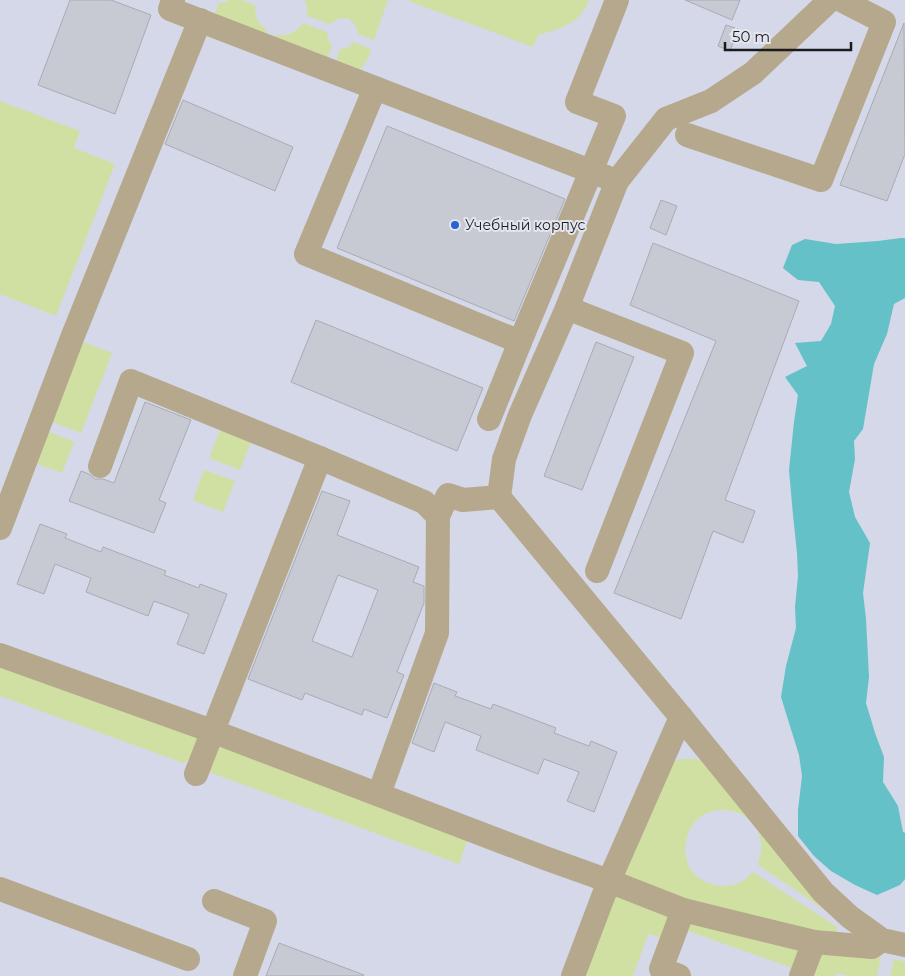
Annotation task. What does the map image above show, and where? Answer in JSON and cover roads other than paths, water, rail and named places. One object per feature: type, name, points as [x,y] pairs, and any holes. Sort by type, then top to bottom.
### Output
[{"type":"lane","points":[[173,0],[170,9],[617,181]]},
{"type":"lane","points":[[489,419],[614,116],[577,102],[617,0]]},
{"type":"lane","points":[[830,0],[753,73],[710,101],[666,119],[617,181],[567,308],[510,442],[504,460],[498,498],[681,717],[823,892],[850,917],[882,940],[905,945]]},
{"type":"lane","points":[[687,135],[822,180],[884,22],[841,0]]},
{"type":"lane","points":[[0,528],[72,338],[200,20]]},
{"type":"lane","points":[[375,88],[306,254],[520,342]]},
{"type":"lane","points":[[567,308],[682,353],[597,571]]},
{"type":"lane","points":[[100,466],[131,381],[424,502],[438,516]]},
{"type":"lane","points":[[196,774],[320,458]]},
{"type":"lane","points":[[379,794],[437,633],[438,516],[448,495],[463,500],[498,498]]},
{"type":"lane","points":[[0,655],[212,731],[684,910],[814,942],[872,947],[882,940]]},
{"type":"lane","points":[[573,976],[609,881],[681,717]]},
{"type":"lane","points":[[0,889],[188,959]]},
{"type":"lane","points":[[214,901],[265,921],[245,976]]},
{"type":"lane","points":[[679,976],[661,969],[684,910]]},
{"type":"lane","points":[[801,976],[814,942]]},
{"type":"water","points":[[905,238],[905,298],[894,304],[887,334],[874,364],[863,429],[854,441],[855,459],[849,492],[855,517],[870,543],[863,593],[869,677],[866,703],[884,757],[883,782],[898,806],[903,832],[905,833],[905,879],[900,885],[877,895],[831,871],[814,856],[798,836],[798,810],[802,776],[799,755],[781,697],[786,666],[796,628],[795,607],[798,576],[789,470],[798,395],[785,377],[807,366],[795,343],[821,341],[831,324],[835,306],[819,282],[798,280],[783,268],[792,245],[805,239],[836,244]]},
{"type":"place","name":"Учебный корпус","points":[[455,225]]}]
